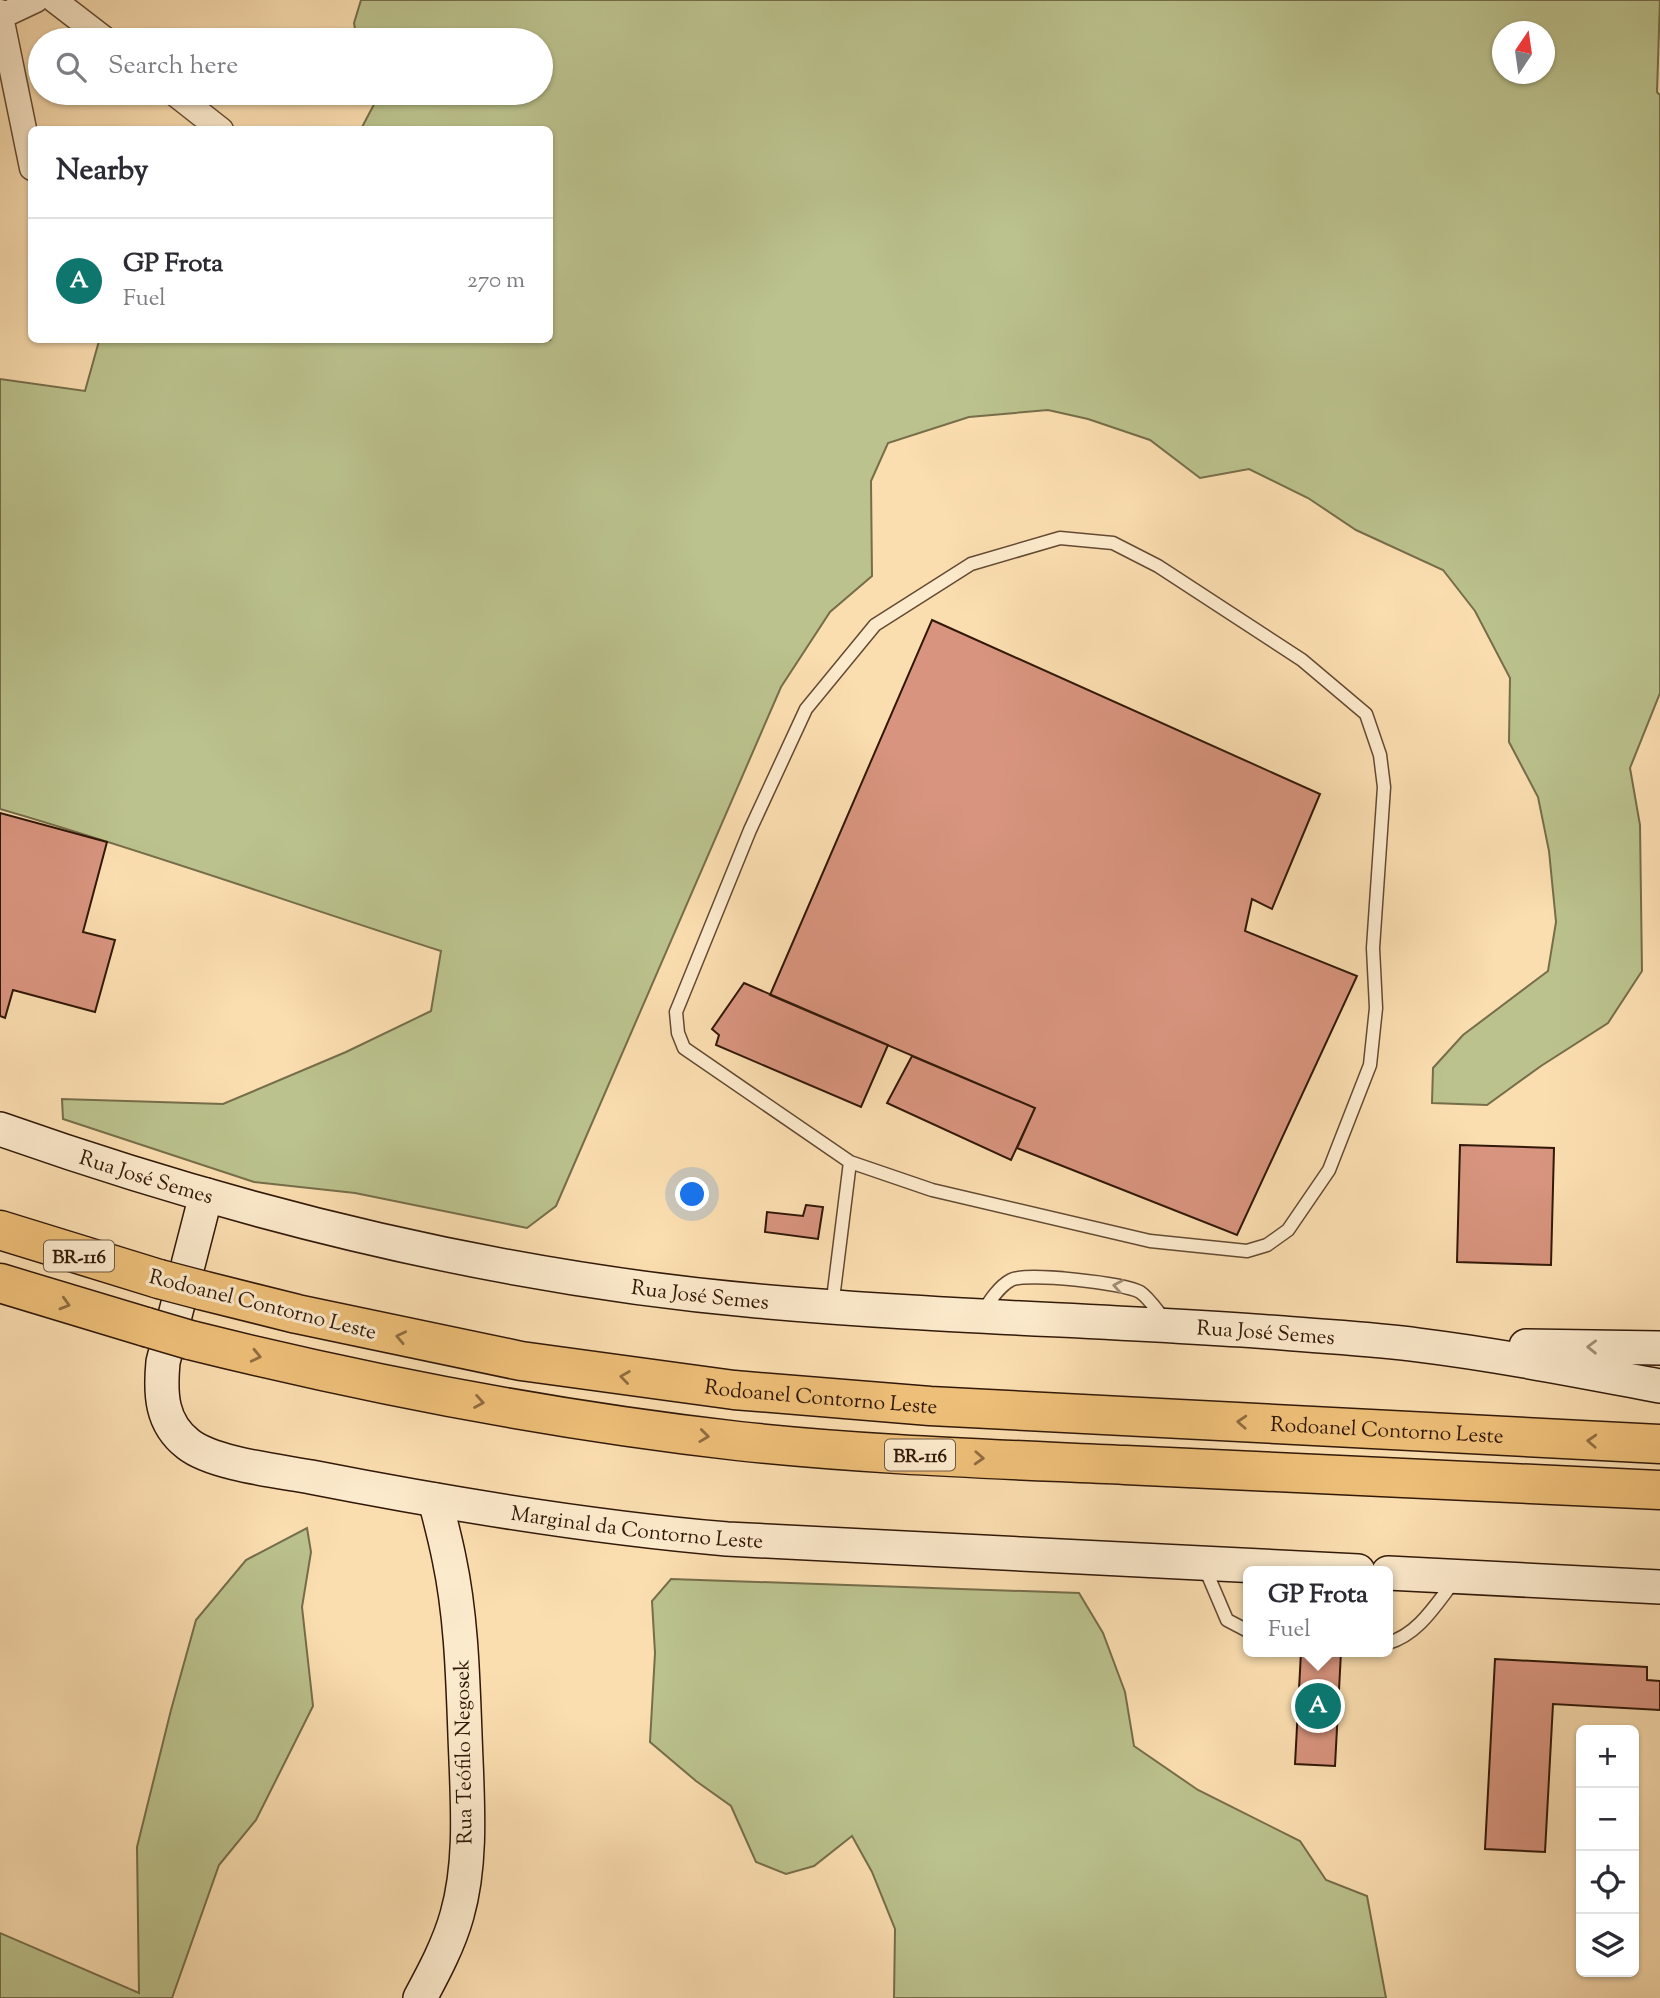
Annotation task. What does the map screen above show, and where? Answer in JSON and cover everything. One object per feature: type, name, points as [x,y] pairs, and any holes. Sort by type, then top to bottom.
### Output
[{"type":"highway","name":"Rodoanel Contorno Leste","points":[[0,1230],[159,1279],[310,1317],[494,1356],[629,1377],[734,1390],[930,1406],[1660,1444]]},
{"type":"highway","name":"BR-116","points":[[0,1283],[190,1340],[341,1376],[628,1427],[742,1441],[913,1455],[1660,1490]]},
{"type":"main road","name":"Rua José Semes","points":[[0,1129],[206,1195],[376,1239],[543,1273],[690,1294],[832,1307],[1170,1326],[1418,1345],[1660,1348]]},
{"type":"main road","name":"Marginal da Contorno Leste","points":[[206,1195],[163,1362],[162,1400],[167,1418],[177,1434],[190,1446],[224,1460],[435,1500],[582,1524],[727,1539],[1260,1566]]},
{"type":"main road","name":"Rua José Semes","points":[[1418,1345],[1660,1386]]},
{"type":"main road","name":"Rua Teófilo Negosek","points":[[420,1998],[436,1968],[457,1915],[465,1870],[468,1820],[462,1659],[450,1559],[435,1500]]},
{"type":"main road","points":[[1393,1573],[1660,1587]]},
{"type":"street","points":[[28,148],[1,15],[36,0]]},
{"type":"street","points":[[54,0],[90,28]]},
{"type":"street","points":[[190,105],[217,126]]},
{"type":"lane","points":[[1060,538],[1113,543],[1158,566],[1302,660],[1366,714],[1380,755],[1384,788],[1373,947],[1376,1008],[1370,1065],[1329,1170],[1288,1230],[1267,1245],[1247,1251],[1150,1241],[932,1190],[850,1162],[684,1048],[678,1032],[676,1012],[750,830],[806,709],[875,625],[971,564],[1060,538]]},
{"type":"lane","points":[[832,1307],[850,1162]]},
{"type":"lane","points":[[1202,1563],[1227,1620],[1243,1628]]},
{"type":"lane","points":[[1393,1641],[1409,1634],[1426,1618],[1457,1577]]},
{"type":"green space","points":[[361,0],[1660,0],[1657,92],[1660,95],[1660,693],[1630,768],[1640,825],[1642,971],[1608,1023],[1487,1105],[1432,1103],[1433,1068],[1463,1035],[1548,971],[1556,922],[1549,851],[1538,797],[1509,742],[1510,678],[1475,611],[1443,570],[1356,530],[1308,498],[1249,469],[1200,478],[1150,440],[1088,419],[1048,410],[969,417],[888,443],[871,481],[872,576],[830,612],[781,687],[556,1206],[527,1228],[355,1193],[254,1182],[63,1119],[62,1099],[223,1104],[346,1052],[431,1011],[441,951],[166,860],[0,809],[0,379],[85,391],[98,343],[553,343],[553,126],[363,126],[374,105],[553,105],[553,28],[355,28],[354,23]]},
{"type":"green space","points":[[307,1528],[311,1552],[302,1607],[313,1706],[256,1820],[219,1865],[172,1998],[0,1998],[0,1933],[139,1993],[137,1847],[196,1620],[246,1560]]},
{"type":"green space","points":[[671,1579],[1079,1593],[1103,1633],[1125,1692],[1134,1746],[1198,1790],[1300,1841],[1326,1880],[1367,1896],[1386,1998],[894,1998],[895,1929],[872,1872],[852,1836],[814,1866],[786,1874],[756,1862],[731,1806],[650,1742],[655,1653],[652,1601]]},
{"type":"building","points":[[932,620],[1320,794],[1272,909],[1252,899],[1245,931],[1357,976],[1237,1235],[1017,1148],[1035,1108],[770,995]]},
{"type":"building","points":[[0,813],[107,842],[83,932],[115,940],[95,1012],[13,990],[5,1018],[0,1016]]},
{"type":"building","points":[[744,983],[888,1045],[861,1107],[716,1045],[719,1035],[712,1029]]},
{"type":"building","points":[[912,1056],[1035,1108],[1011,1160],[887,1103]]},
{"type":"building","points":[[1460,1145],[1554,1148],[1551,1265],[1457,1262]]},
{"type":"building","points":[[806,1205],[823,1207],[818,1239],[765,1232],[767,1212],[803,1216]]},
{"type":"building","points":[[1301,1657],[1341,1657],[1335,1766],[1295,1764]]},
{"type":"building","points":[[1495,1659],[1647,1667],[1647,1680],[1660,1681],[1660,1710],[1553,1704],[1545,1852],[1485,1849]]},
{"type":"place","name":"GP Frota","points":[[1318,1706]]}]
